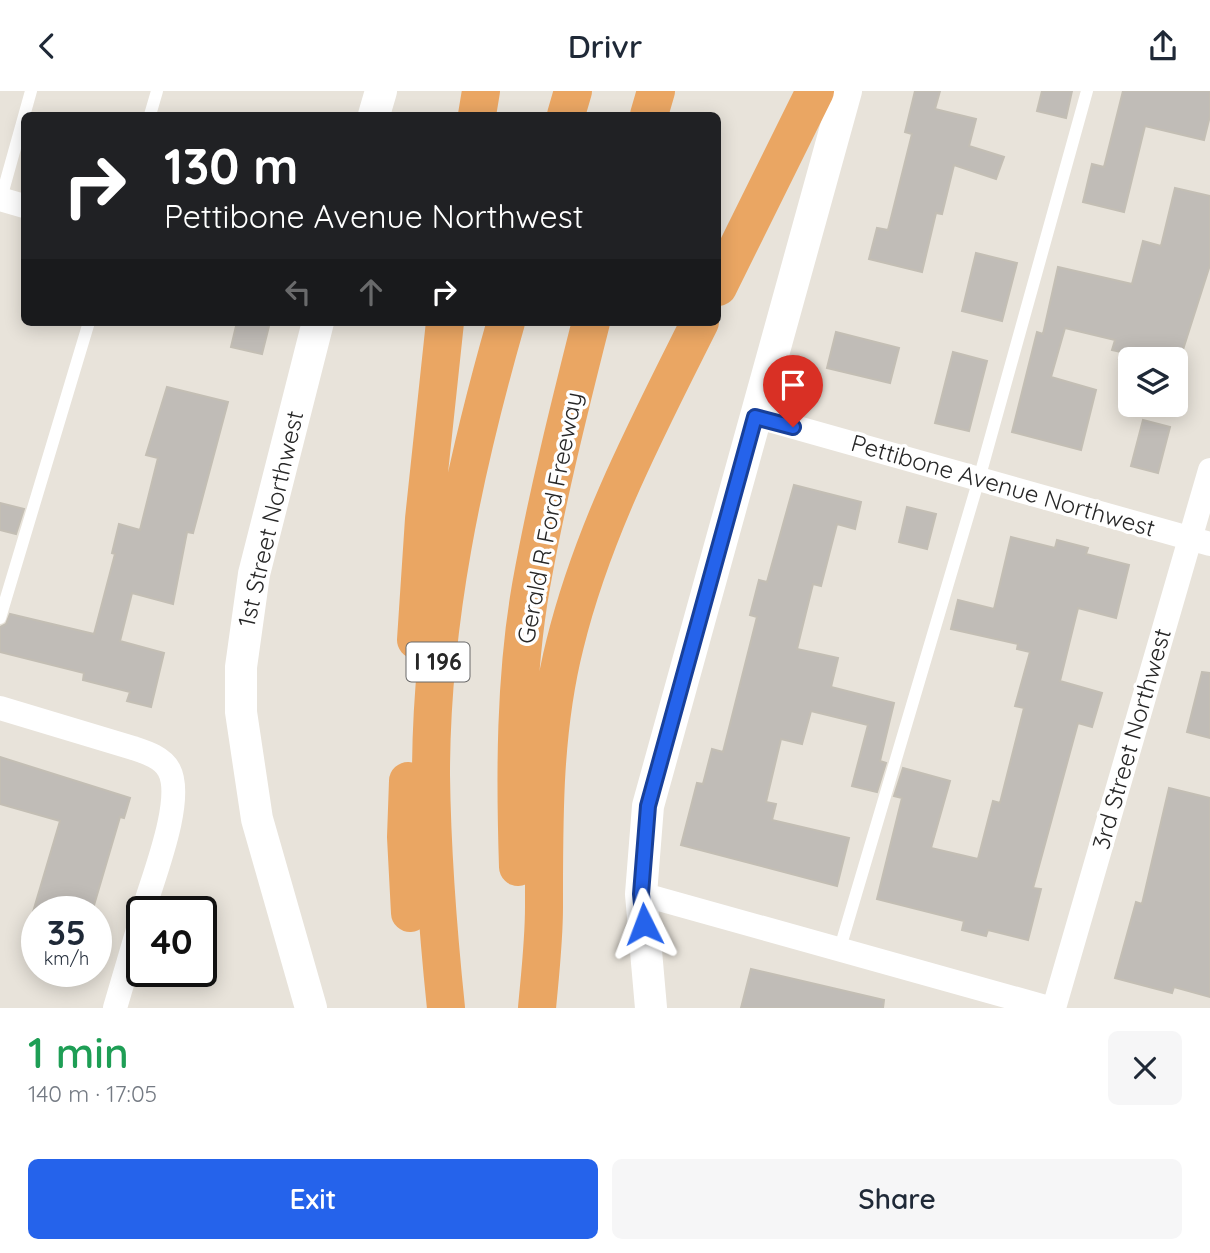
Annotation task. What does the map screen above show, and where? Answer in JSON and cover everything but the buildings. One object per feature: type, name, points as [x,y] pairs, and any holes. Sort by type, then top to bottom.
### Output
[{"type":"highway","points":[[478,112],[481,91]]},
{"type":"highway","points":[[567,112],[573,91]]},
{"type":"highway","points":[[650,112],[656,91]]},
{"type":"highway","points":[[721,281],[815,91]]},
{"type":"highway","points":[[422,1008],[409,903],[406,837],[424,519],[445,326]]},
{"type":"highway","name":"I 196","points":[[446,1008],[436,911],[431,773],[439,645],[454,531],[480,414],[505,326]]},
{"type":"highway","name":"Gerald R Ford Freeway","points":[[532,1008],[519,908],[516,799],[520,686],[531,588],[561,437],[590,326]]},
{"type":"highway","points":[[537,1008],[544,909],[541,841],[545,780],[552,712],[564,645],[591,555],[632,460],[698,326]]},
{"type":"street","points":[[375,112],[381,91]]},
{"type":"street","points":[[651,1008],[641,894],[648,806],[846,91]]},
{"type":"street","name":"1st Street Northwest","points":[[311,1008],[257,819],[246,760],[241,678],[248,610],[317,326]]},
{"type":"street","name":"Pettibone Avenue Northwest","points":[[755,417],[1200,541]]},
{"type":"street","name":"3rd Street Northwest","points":[[1054,1008],[1200,541],[1210,470]]},
{"type":"street","points":[[0,708],[155,756],[169,770],[171,815],[147,896]]},
{"type":"street","points":[[641,894],[1049,1008]]},
{"type":"street","points":[[116,1008],[126,972]]},
{"type":"lane","points":[[26,112],[31,91]]},
{"type":"lane","points":[[151,112],[157,91]]},
{"type":"lane","points":[[840,948],[979,479],[1087,91]]},
{"type":"lane","points":[[6,202],[21,135]]},
{"type":"lane","points":[[0,618],[88,326]]},
{"type":"route","points":[[644,924],[641,894],[648,806],[755,417],[793,427]]}]
